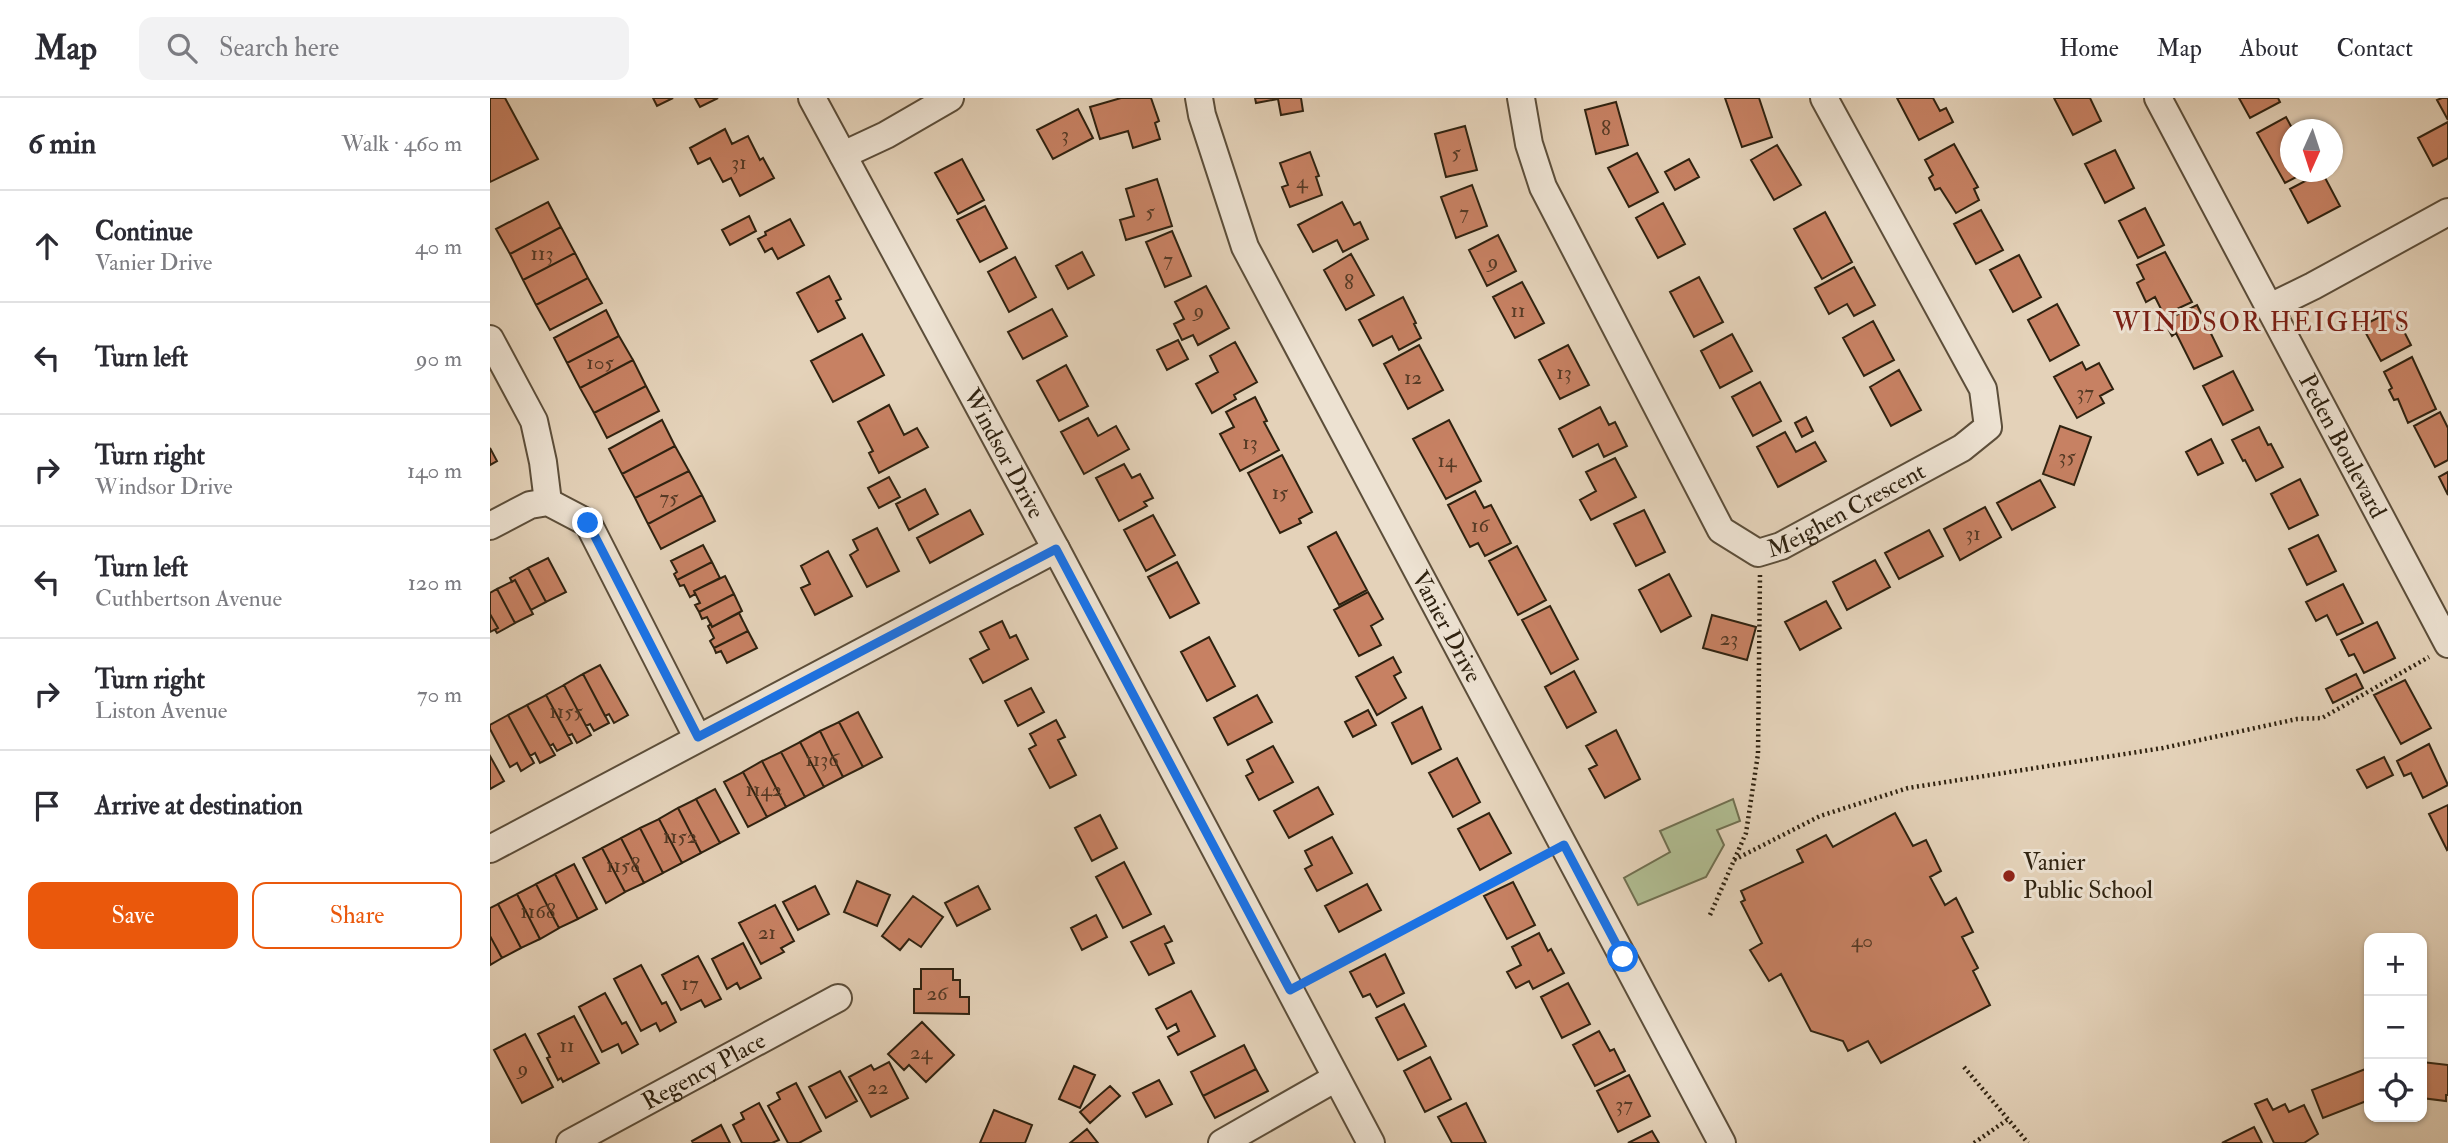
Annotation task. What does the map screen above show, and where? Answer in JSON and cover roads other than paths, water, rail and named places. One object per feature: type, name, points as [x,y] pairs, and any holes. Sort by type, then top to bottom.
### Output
[{"type":"street","name":"Windsor Drive","points":[[811,98],[1056,549],[1371,1143]]},
{"type":"street","points":[[843,155],[886,135],[950,98]]},
{"type":"street","name":"Vanier Drive","points":[[1199,98],[1202,115],[1245,247],[1722,1143]]},
{"type":"street","name":"Meighen Crescent","points":[[1521,98],[1529,144],[1543,187],[1721,530],[1758,553],[1780,546],[1950,455],[1988,427],[1983,389],[1824,98]]},
{"type":"street","name":"Peden Boulevard","points":[[2158,98],[2270,307],[2443,648]]},
{"type":"street","points":[[2270,307],[2448,212]]},
{"type":"street","points":[[490,338],[534,421],[548,502]]},
{"type":"street","points":[[490,526],[530,505],[548,502],[588,523],[698,737]]},
{"type":"street","points":[[490,849],[1056,549]]},
{"type":"street","name":"Regency Place","points":[[570,1143],[838,998]]},
{"type":"street","points":[[1222,1143],[1336,1078]]},
{"type":"place","name":"Vanier Public School","points":[[2009,876]]},
{"type":"district","name":"WINDSOR HEIGHTS","points":[[2262,323]]}]
